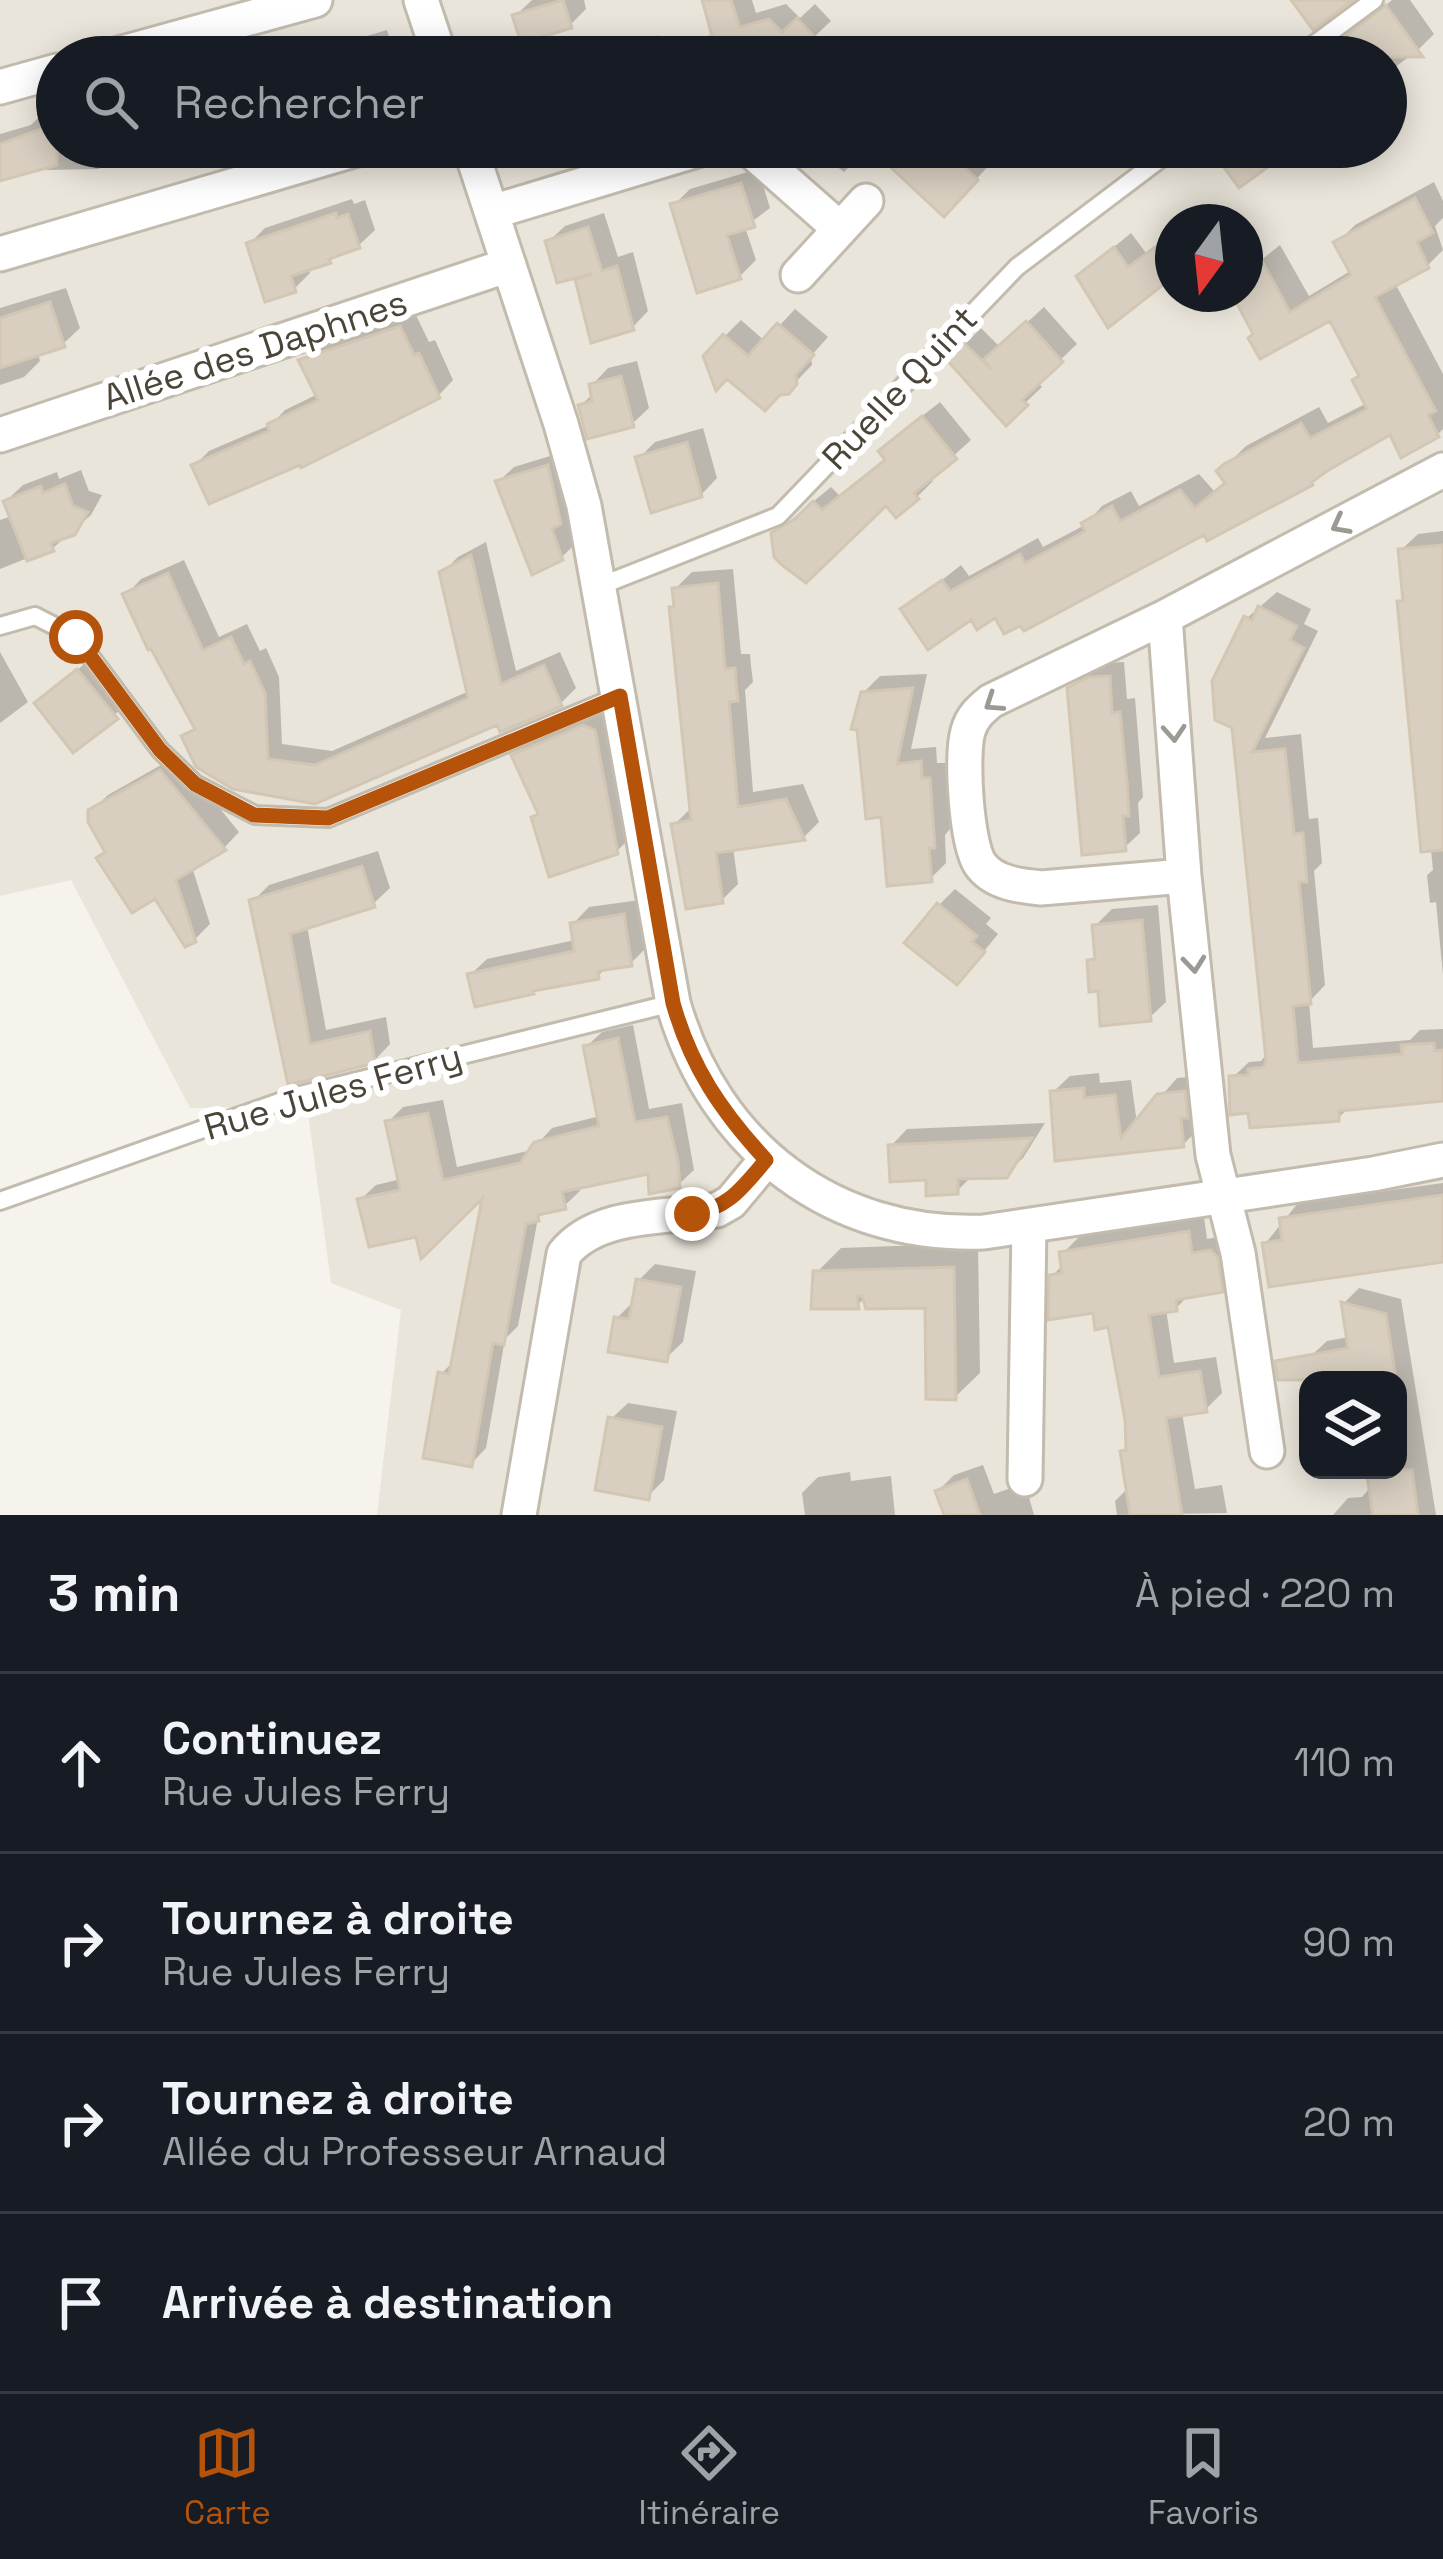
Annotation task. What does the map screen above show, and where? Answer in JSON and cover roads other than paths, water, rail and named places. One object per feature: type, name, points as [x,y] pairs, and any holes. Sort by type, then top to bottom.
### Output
[{"type":"street","points":[[184,36],[315,0]]},
{"type":"street","points":[[421,0],[433,36]]},
{"type":"street","points":[[0,87],[36,77]]},
{"type":"street","points":[[0,254],[293,168]]},
{"type":"street","points":[[477,168],[576,473],[673,1003],[697,1071],[719,1107],[766,1160],[827,1200],[909,1228],[947,1234],[1225,1198],[1443,1160]]},
{"type":"street","points":[[492,212],[638,168]]},
{"type":"street","points":[[771,168],[840,229]]},
{"type":"street","points":[[798,275],[866,200]]},
{"type":"street","name":"Allée des Daphnes","points":[[0,435],[509,266]]},
{"type":"street","points":[[1184,876],[1041,888],[1017,886],[981,866],[972,844],[965,760],[967,734],[975,715],[991,701],[1165,617],[1443,470]]},
{"type":"street","points":[[1165,617],[1184,876],[1214,1155],[1238,1253],[1267,1451]]},
{"type":"street","points":[[519,1515],[564,1254],[578,1237],[602,1227],[717,1210],[730,1202],[766,1160]]},
{"type":"street","points":[[1024,1479],[1029,1226]]},
{"type":"lane","points":[[1325,36],[1374,0]]},
{"type":"lane","name":"Ruelle Quint","points":[[600,586],[778,516],[1017,267],[1147,168]]},
{"type":"lane","points":[[0,626],[35,616],[76,637],[160,750],[195,784],[254,815],[328,818],[620,696]]},
{"type":"lane","name":"Rue Jules Ferry","points":[[0,1201],[296,1096],[673,1003]]}]
